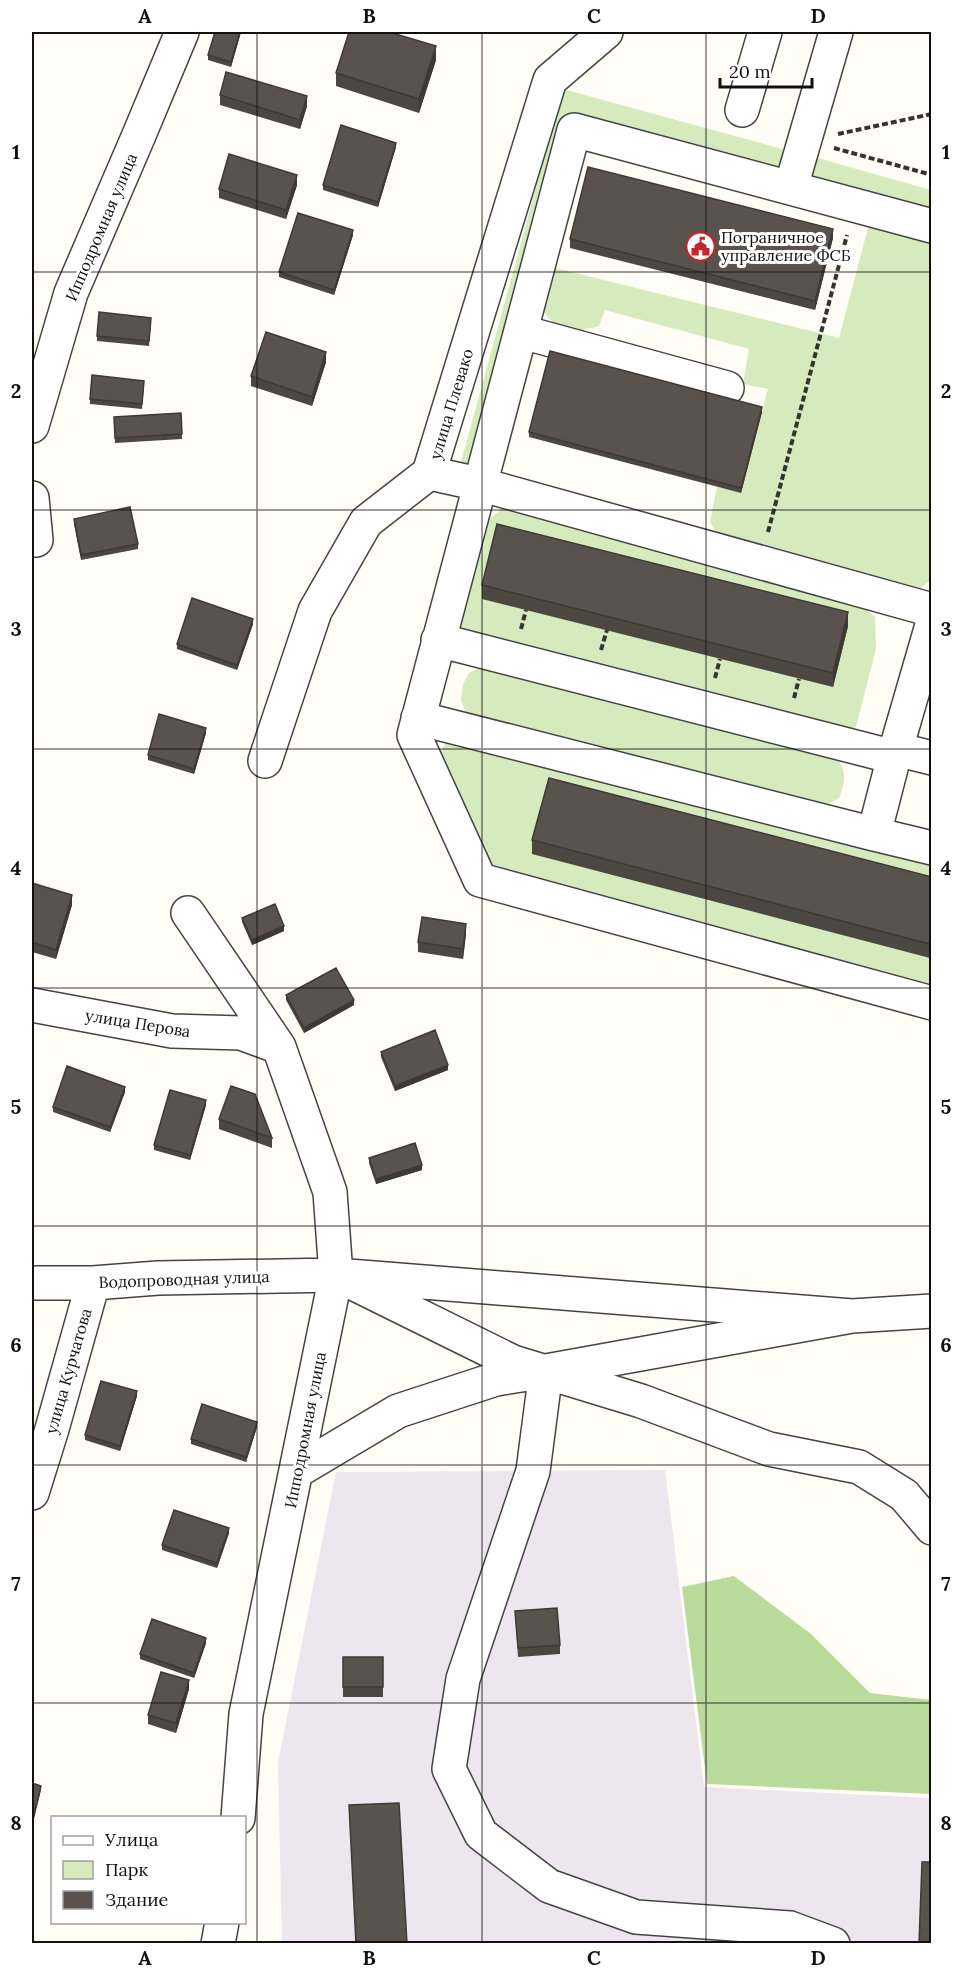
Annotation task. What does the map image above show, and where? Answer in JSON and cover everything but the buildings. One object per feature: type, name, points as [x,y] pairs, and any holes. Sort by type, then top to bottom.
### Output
[{"type":"street","name":"Ипподромная улица","points":[[32,426],[71,293],[182,32]]},
{"type":"street","name":"улица Плевако","points":[[265,761],[315,611],[332,581],[366,522],[429,473],[550,80],[606,32]]},
{"type":"street","points":[[742,110],[765,32]]},
{"type":"street","points":[[791,187],[807,140],[836,32]]},
{"type":"street","points":[[932,226],[574,130],[414,735],[480,880],[932,1003]]},
{"type":"street","points":[[522,332],[727,388]]},
{"type":"street","points":[[429,473],[479,484],[932,610]]},
{"type":"street","points":[[32,498],[36,540]]},
{"type":"street","points":[[874,834],[895,753],[923,684],[932,625]]},
{"type":"street","points":[[438,640],[895,753],[932,758]]},
{"type":"street","points":[[418,718],[932,848]]},
{"type":"street","name":"Ипподромная улица","points":[[188,913],[279,1047],[330,1192],[336,1275],[246,1714],[238,1816]]},
{"type":"street","name":"улица Перова","points":[[32,1005],[172,1031],[241,1033],[279,1047]]},
{"type":"street","points":[[336,1275],[513,1362],[641,1401],[770,1449],[859,1467],[904,1495],[932,1528]]},
{"type":"street","name":"Водопроводная улица","points":[[32,1283],[336,1275],[852,1316]]},
{"type":"street","name":"улица Курчатова","points":[[32,1493],[93,1283]]},
{"type":"street","points":[[297,1471],[398,1411],[496,1379],[852,1316],[932,1311]]},
{"type":"street","points":[[546,1371],[533,1471],[463,1679],[449,1769],[481,1834],[549,1886],[636,1917],[790,1928],[833,1944]]},
{"type":"street","points":[[218,1944],[222,1924]]},
{"type":"path","points":[[807,140],[932,114]]},
{"type":"path","points":[[807,140],[932,175]]},
{"type":"path","points":[[760,562],[855,205]]},
{"type":"shaded area","points":[[665,1470],[704,1787],[931,1798],[931,1943],[282,1944],[278,1763],[336,1472]]},
{"type":"green space","points":[[563,89],[786,150],[778,172],[570,114],[473,469],[460,466]]},
{"type":"green space","points":[[814,157],[931,190],[931,213],[809,180]]},
{"type":"green space","points":[[869,224],[931,241],[931,580],[913,594],[720,539],[710,522],[717,487],[741,492],[768,389],[743,384],[749,349],[605,310],[599,326],[565,334],[541,310],[551,267],[839,338]]},
{"type":"green space","points":[[502,509],[861,605],[875,617],[876,649],[856,727],[835,736],[463,636],[452,615],[474,531]]},
{"type":"green space","points":[[486,665],[833,751],[844,773],[842,790],[839,798],[821,808],[478,723],[466,713],[461,700],[463,684],[469,673]]},
{"type":"green space","points":[[449,738],[931,865],[931,989],[493,873],[436,759]]},
{"type":"green space","points":[[734,1576],[811,1634],[870,1693],[931,1700],[931,1794],[707,1784],[682,1587]]},
{"type":"place","name":"Пограничное управление ФСБ","points":[[700,246]]}]
